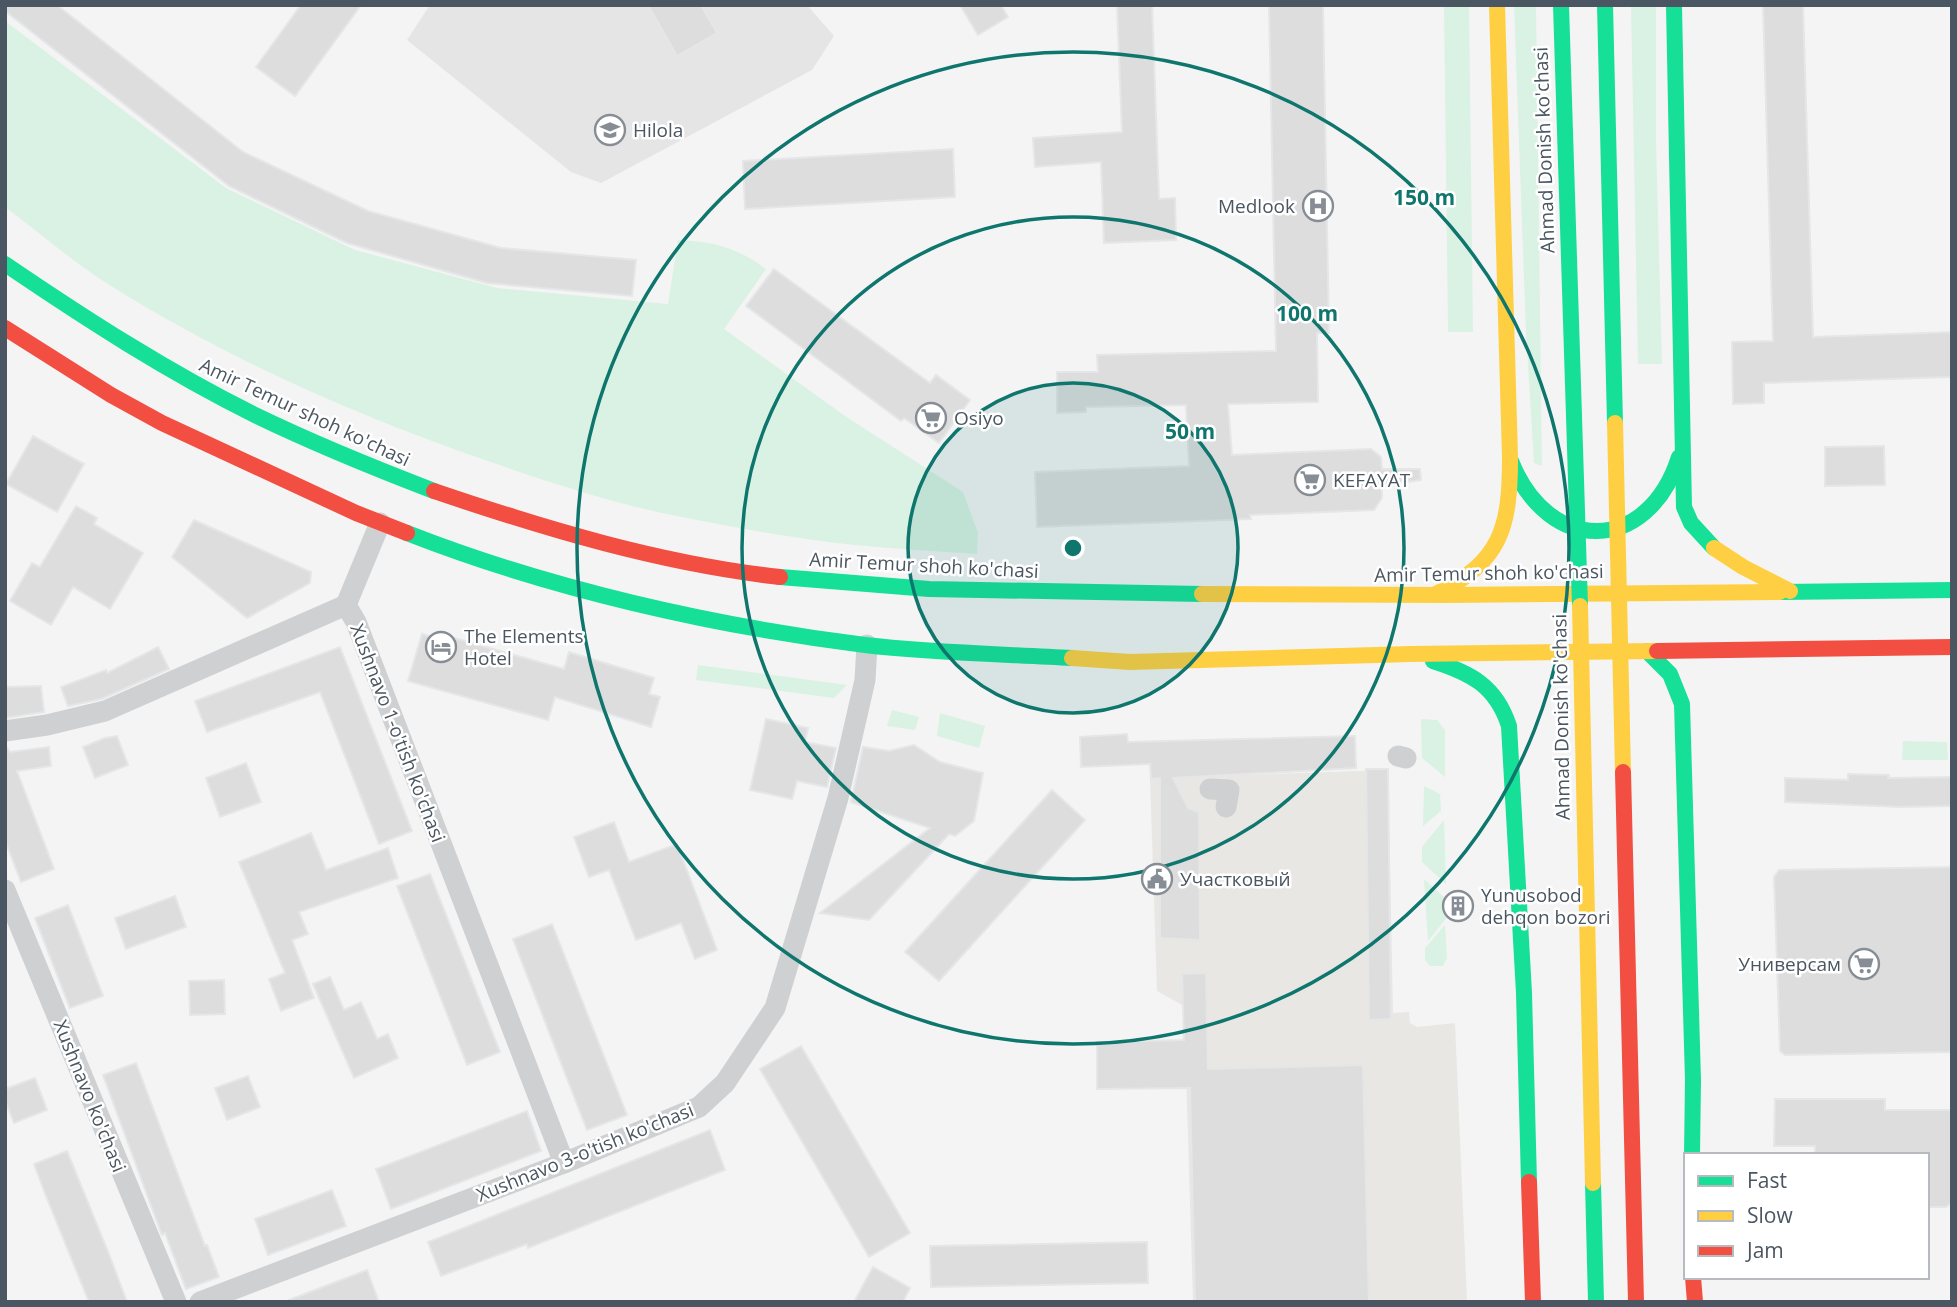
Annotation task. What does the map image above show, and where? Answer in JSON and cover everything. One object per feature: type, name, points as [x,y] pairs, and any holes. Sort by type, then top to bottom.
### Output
[{"type":"main road","points":[[1436,594],[1463,580],[1475,570],[1501,537],[1509,508],[1510,457],[1497,5]]},
{"type":"main road","name":"Ahmad Donish ko'chasi","points":[[1561,5],[1581,662],[1596,1302]]},
{"type":"main road","points":[[1605,5],[1636,1302]]},
{"type":"main road","points":[[1674,5],[1684,507],[1694,528],[1709,546],[1790,592]]},
{"type":"main road","name":"Amir Temur shoh ko'chasi","points":[[5,264],[65,307],[178,376],[247,412],[397,480],[569,535],[718,568],[789,579],[860,585],[991,591],[1237,596],[1952,590]]},
{"type":"main road","points":[[5,328],[100,388],[162,423],[274,477],[380,523],[468,556],[531,576],[693,616],[867,645],[1130,662],[1411,654],[1952,647]]},
{"type":"main road","points":[[1510,457],[1521,485],[1541,508],[1567,524],[1598,532],[1631,521],[1659,499],[1675,473],[1681,443]]},
{"type":"main road","points":[[1647,650],[1671,674],[1682,704],[1693,1080],[1692,1153]]},
{"type":"main road","points":[[1411,654],[1451,666],[1484,682],[1497,698],[1509,726],[1524,993],[1533,1302]]},
{"type":"main road","points":[[1693,1279],[1695,1302]]},
{"type":"street","points":[[346,605],[380,523]]},
{"type":"street","name":"Xushnavo 1-o'tish ko'chasi","points":[[5,731],[47,725],[105,711],[346,605],[361,634],[564,1163]]},
{"type":"street","name":"Xushnavo 3-o'tish ko'chasi","points":[[200,1302],[564,1163],[699,1107],[725,1083],[775,1008],[838,798],[864,680],[867,645]]},
{"type":"street","points":[[1210,789],[1229,790],[1226,807]]},
{"type":"street","name":"Xushnavo ko'chasi","points":[[5,890],[176,1302]]},
{"type":"shaded area","name":"Hilola","points":[[430,5],[807,5],[834,36],[812,70],[601,183],[571,172],[407,40]]},
{"type":"shaded area","points":[[1388,770],[1393,1013],[1409,1012],[1410,1023],[1417,1027],[1455,1023],[1467,1302],[1193,1302],[1184,1006],[1157,991],[1150,778]]},
{"type":"green space","points":[[1444,5],[1469,5],[1473,332],[1448,332]]},
{"type":"green space","points":[[1514,5],[1536,5],[1542,466],[1534,463],[1526,333]]},
{"type":"green space","points":[[1631,5],[1656,5],[1656,141],[1662,364],[1638,364]]},
{"type":"green space","points":[[5,21],[226,188],[355,250],[497,288],[668,304],[678,240],[714,244],[745,255],[766,269],[724,329],[845,416],[963,492],[978,533],[977,554],[855,545],[786,536],[648,510],[601,497],[485,460],[388,424],[293,384],[155,313],[70,258],[5,207]]},
{"type":"green space","points":[[698,665],[847,685],[834,698],[696,680]]},
{"type":"green space","points":[[892,710],[919,717],[915,730],[887,726]]},
{"type":"green space","points":[[940,713],[985,726],[979,748],[937,736]]},
{"type":"green space","points":[[1421,719],[1437,720],[1445,730],[1445,777],[1422,758]]},
{"type":"green space","points":[[1903,741],[1947,742],[1948,760],[1902,760]]},
{"type":"green space","points":[[1424,786],[1440,794],[1441,811],[1423,826]]},
{"type":"green space","points":[[1444,820],[1446,884],[1422,862],[1422,847]]},
{"type":"green space","points":[[1424,879],[1447,900],[1448,916],[1428,941]]},
{"type":"green space","points":[[1445,925],[1447,958],[1443,966],[1430,966],[1425,960],[1425,948]]},
{"type":"building","points":[[5,5],[57,5],[243,152],[368,211],[501,248],[636,260],[632,296],[487,283],[347,243],[229,186],[5,11]]},
{"type":"building","points":[[301,5],[361,5],[295,96],[256,67]]},
{"type":"building","points":[[648,5],[701,5],[717,33],[677,56]]},
{"type":"building","points":[[960,5],[1001,5],[1008,17],[978,35]]},
{"type":"building","points":[[1117,5],[1152,5],[1159,199],[1175,198],[1176,240],[1104,243],[1101,162],[1035,167],[1033,138],[1122,132]]},
{"type":"building","points":[[1269,5],[1323,5],[1329,333],[1317,333],[1318,402],[1228,404],[1232,455],[1371,449],[1381,457],[1382,469],[1420,469],[1421,480],[1382,486],[1382,498],[1374,510],[1250,515],[1251,519],[1037,527],[1035,472],[1189,466],[1186,405],[1086,407],[1086,412],[1057,413],[1057,372],[1098,372],[1097,355],[1276,351]]},
{"type":"building","points":[[1763,5],[1803,5],[1813,337],[1952,332],[1952,377],[1764,383],[1764,403],[1733,404],[1732,342],[1773,341]]},
{"type":"building","points":[[953,149],[955,197],[745,209],[743,161]]},
{"type":"building","points":[[774,269],[930,383],[936,375],[970,400],[939,443],[904,418],[901,421],[746,306]]},
{"type":"building","points":[[33,436],[84,464],[57,512],[6,484]]},
{"type":"building","points":[[1884,446],[1885,485],[1825,486],[1825,447]]},
{"type":"building","points":[[76,506],[97,518],[94,524],[143,553],[110,609],[73,587],[51,625],[10,601],[32,563],[40,567]]},
{"type":"building","points":[[194,520],[311,572],[310,583],[247,618],[172,557]]},
{"type":"building","points":[[422,634],[450,642],[451,637],[564,669],[569,652],[654,678],[649,694],[660,697],[651,727],[555,697],[548,720],[408,681]]},
{"type":"building","points":[[158,647],[169,669],[101,699],[68,706],[61,687],[106,670],[107,673]]},
{"type":"building","points":[[340,647],[412,831],[379,844],[320,692],[207,732],[195,701]]},
{"type":"building","points":[[41,686],[44,712],[5,718],[5,687]]},
{"type":"building","points":[[766,719],[808,728],[805,742],[836,748],[827,787],[797,781],[792,799],[750,790]]},
{"type":"building","points":[[1127,734],[1128,742],[1355,736],[1356,768],[1173,778],[1188,808],[1199,812],[1200,940],[1160,938],[1160,778],[1151,779],[1150,764],[1081,767],[1080,737]]},
{"type":"building","points":[[117,736],[128,765],[95,778],[83,747]]},
{"type":"building","points":[[5,745],[10,752],[49,747],[51,766],[17,771],[54,869],[21,882],[5,840]]},
{"type":"building","points":[[914,745],[940,762],[983,773],[974,821],[955,836],[949,834],[869,920],[820,913],[930,828],[851,802],[863,747],[889,751]]},
{"type":"building","points":[[246,763],[261,802],[220,817],[206,778]]},
{"type":"building","points":[[1366,769],[1388,769],[1391,1019],[1369,1020]]},
{"type":"building","points":[[1848,774],[1889,775],[1888,778],[1952,777],[1952,806],[1901,807],[1785,802],[1785,778],[1848,780]]},
{"type":"building","points":[[1052,790],[1085,820],[939,981],[905,952]]},
{"type":"building","points":[[614,822],[629,862],[677,844],[717,950],[695,959],[681,923],[636,940],[609,870],[589,877],[574,837]]},
{"type":"building","points":[[311,833],[326,870],[388,848],[398,878],[299,912],[308,934],[292,940],[314,998],[281,1011],[269,979],[285,973],[239,862]]},
{"type":"building","name":"Универсам","points":[[1952,867],[1952,1052],[1785,1055],[1780,1051],[1774,877],[1779,870]]},
{"type":"building","points":[[430,874],[500,1052],[467,1065],[397,886]]},
{"type":"building","points":[[175,896],[186,927],[126,949],[115,918]]},
{"type":"building","points":[[68,905],[103,996],[70,1008],[35,918]]},
{"type":"building","points":[[552,924],[627,1115],[587,1130],[513,939]]},
{"type":"building","points":[[1206,973],[1208,1069],[1363,1065],[1369,1302],[1195,1302],[1190,1088],[1097,1089],[1097,1042],[1184,1040],[1182,974]]},
{"type":"building","points":[[330,977],[344,1010],[361,1002],[377,1039],[388,1034],[398,1058],[354,1078],[313,984]]},
{"type":"building","points":[[224,980],[225,1014],[190,1015],[189,981]]},
{"type":"building","points":[[801,1046],[910,1233],[869,1257],[760,1069]]},
{"type":"building","points":[[136,1063],[219,1277],[186,1289],[165,1233],[162,1235],[160,1230],[103,1075]]},
{"type":"building","points":[[248,1076],[260,1107],[227,1120],[215,1088]]},
{"type":"building","points":[[35,1078],[47,1110],[14,1123],[5,1100],[5,1089]]},
{"type":"building","points":[[1775,1099],[1885,1099],[1885,1110],[1952,1110],[1952,1202],[1946,1207],[1929,1207],[1929,1153],[1815,1153],[1815,1146],[1774,1146]]},
{"type":"building","points":[[527,1111],[541,1151],[391,1209],[376,1169]]},
{"type":"building","points":[[710,1130],[725,1170],[528,1248],[527,1244],[441,1276],[428,1242]]},
{"type":"building","points":[[67,1151],[127,1302],[89,1302],[46,1196],[34,1164]]},
{"type":"building","points":[[332,1190],[346,1226],[268,1255],[255,1219]]},
{"type":"building","points":[[1147,1242],[1148,1283],[931,1287],[930,1246]]},
{"type":"building","points":[[873,1267],[910,1288],[903,1302],[854,1302]]},
{"type":"building","points":[[367,1270],[379,1302],[289,1302],[289,1300]]},
{"type":"traffic: fast","points":[[1561,5],[1580,606]]},
{"type":"traffic: fast","points":[[1605,5],[1615,423]]},
{"type":"traffic: fast","points":[[1674,5],[1684,507],[1691,523],[1714,548]]},
{"type":"traffic: fast","points":[[5,264],[128,344],[224,399],[323,446],[434,491]]},
{"type":"traffic: fast","points":[[1511,461],[1528,492],[1548,514],[1572,527],[1597,531],[1622,526],[1645,512],[1664,489],[1679,457]]},
{"type":"traffic: fast","points":[[407,533],[575,588],[749,627],[891,648],[1072,658]]},
{"type":"traffic: fast","points":[[780,577],[929,589],[1202,594]]},
{"type":"traffic: fast","points":[[1780,592],[1952,590]]},
{"type":"traffic: fast","points":[[1647,651],[1670,674],[1682,704],[1693,1080],[1692,1153]]},
{"type":"traffic: fast","points":[[1433,661],[1470,676],[1480,683],[1497,701],[1509,726],[1524,993],[1529,1182]]},
{"type":"traffic: fast","points":[[1593,1183],[1596,1302]]},
{"type":"traffic: slow","points":[[1436,594],[1458,582],[1488,555],[1498,539],[1508,503],[1510,457],[1497,5]]},
{"type":"traffic: slow","points":[[1615,423],[1623,772]]},
{"type":"traffic: slow","points":[[1714,548],[1743,567],[1790,591]]},
{"type":"traffic: slow","points":[[1202,594],[1780,592]]},
{"type":"traffic: slow","points":[[1580,606],[1593,1183]]},
{"type":"traffic: slow","points":[[1072,658],[1130,662],[1411,654],[1657,651]]},
{"type":"traffic: jam","points":[[5,328],[111,395],[162,423],[356,513],[407,533]]},
{"type":"traffic: jam","points":[[434,491],[519,519],[648,554],[780,577]]},
{"type":"traffic: jam","points":[[1657,651],[1952,647]]},
{"type":"traffic: jam","points":[[1623,772],[1636,1302]]},
{"type":"traffic: jam","points":[[1529,1182],[1533,1302]]},
{"type":"traffic: jam","points":[[1693,1279],[1695,1302]]},
{"type":"place","name":"Hilola","points":[[610,130]]},
{"type":"place","name":"Medlook","points":[[1318,206]]},
{"type":"place","name":"Osiyo","points":[[931,418]]},
{"type":"place","name":"KEFAYAT","points":[[1310,480]]},
{"type":"place","name":"The Elements Hotel","points":[[441,647]]},
{"type":"place","name":"Участковый","points":[[1157,879]]},
{"type":"place","name":"Yunusobod dehqon bozori","points":[[1458,906]]},
{"type":"place","name":"Универсам","points":[[1864,964]]}]
